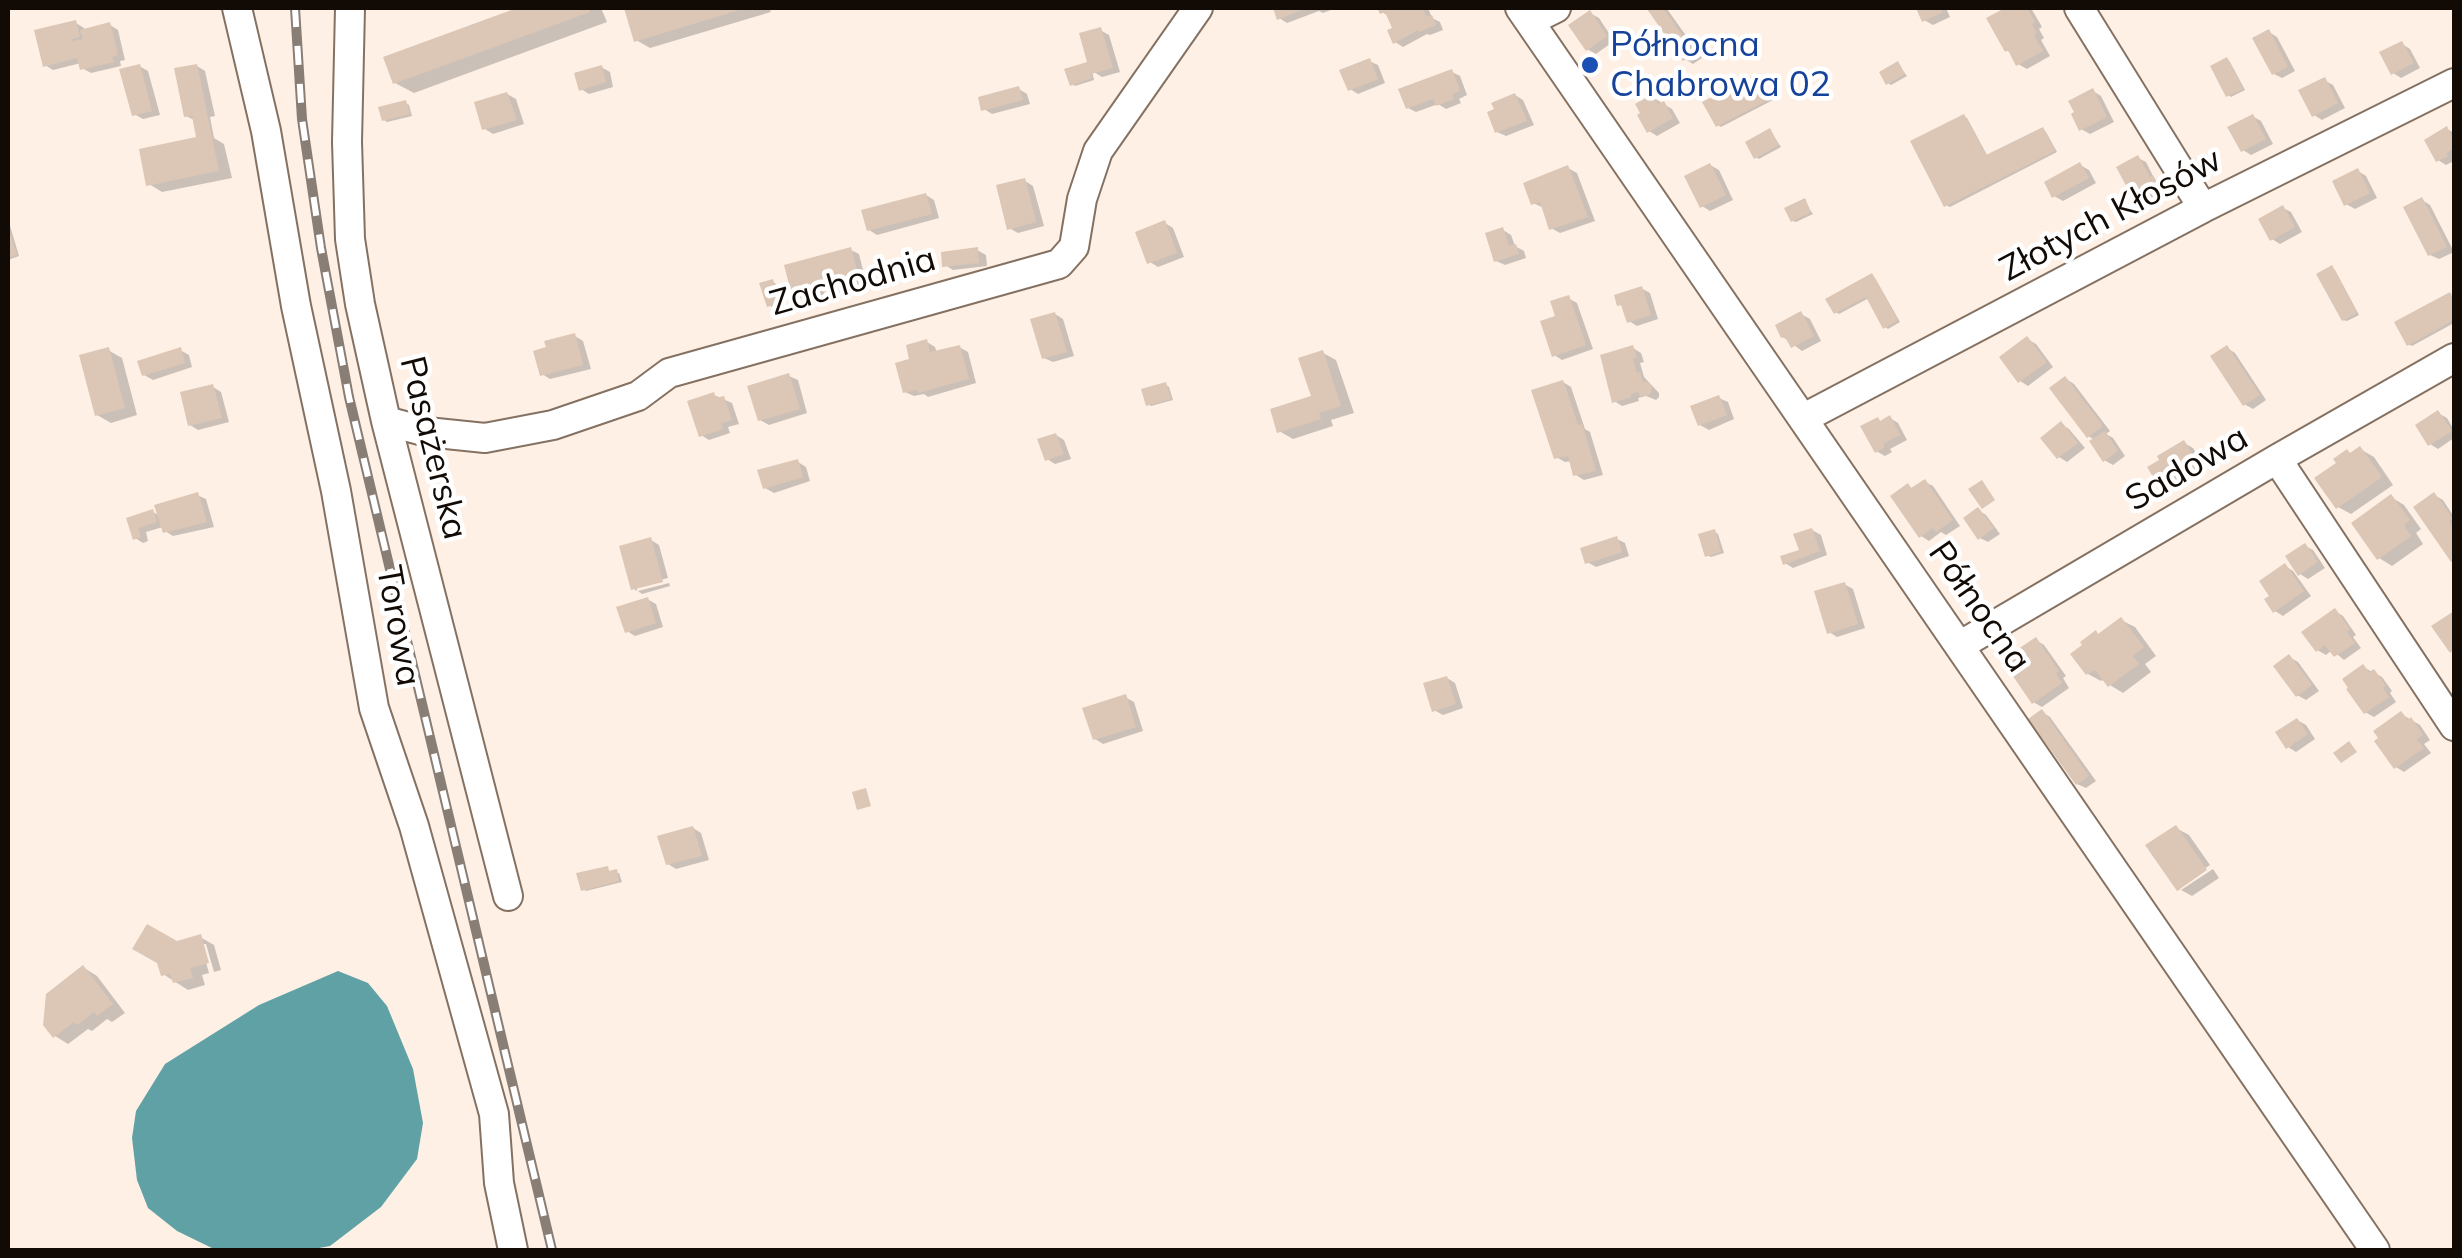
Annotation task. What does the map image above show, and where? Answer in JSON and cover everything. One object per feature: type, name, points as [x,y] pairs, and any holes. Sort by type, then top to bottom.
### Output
[{"type":"street","name":"Torowa","points":[[237,8],[266,131],[374,708],[414,826],[494,1114],[499,1183],[512,1250]]},
{"type":"street","name":"Pasażerska","points":[[350,8],[350,239],[360,304],[508,896]]},
{"type":"street","name":"Zachodnia","points":[[386,420],[427,432],[486,438],[553,425],[638,396],[668,373],[1059,264],[1074,247],[1082,199],[1098,151],[1198,8]]},
{"type":"street","points":[[1525,14],[1556,8]]},
{"type":"street","points":[[2079,8],[2203,208]]},
{"type":"street","name":"Północna","points":[[1525,14],[2375,1250]]},
{"type":"street","name":"Złotych Kłosów","points":[[1804,418],[2203,208],[2454,83]]},
{"type":"street","name":"Sadowa","points":[[1959,646],[2454,358]]},
{"type":"street","points":[[2277,459],[2454,726]]},
{"type":"water","points":[[338,971],[368,983],[387,1006],[413,1069],[423,1123],[417,1159],[381,1207],[330,1246],[308,1250],[216,1250],[177,1231],[148,1208],[137,1180],[132,1138],[136,1111],[165,1064],[259,1005]]},
{"type":"building","points":[[517,8],[588,8],[590,12],[393,84],[383,57]]},
{"type":"building","points":[[624,8],[746,8],[634,42]]},
{"type":"building","points":[[1273,8],[1307,8],[1277,20]]},
{"type":"building","points":[[1377,8],[1422,8],[1427,17],[1432,15],[1436,25],[1393,44],[1385,12],[1380,14]]},
{"type":"building","points":[[1649,8],[1663,8],[1695,53],[1683,61]]},
{"type":"building","points":[[1916,8],[1941,8],[1943,12],[1922,22]]},
{"type":"building","points":[[2005,8],[2027,8],[2043,51],[2016,66],[1986,18]]},
{"type":"building","points":[[1590,10],[1607,36],[1586,51],[1568,25]]},
{"type":"building","points":[[76,20],[80,37],[72,41],[83,39],[80,30],[110,22],[118,55],[112,57],[114,62],[80,70],[77,58],[43,67],[34,30]]},
{"type":"building","points":[[1101,27],[1113,68],[1070,86],[1064,69],[1087,62],[1079,33]]},
{"type":"building","points":[[2269,29],[2288,67],[2272,75],[2252,38]]},
{"type":"building","points":[[2402,41],[2414,63],[2391,75],[2379,52]]},
{"type":"building","points":[[2227,57],[2243,89],[2226,97],[2210,66]]},
{"type":"building","points":[[1370,58],[1378,79],[1348,91],[1339,70]]},
{"type":"building","points":[[1898,61],[1905,74],[1886,85],[1879,72]]},
{"type":"building","points":[[140,64],[152,111],[132,116],[119,69]]},
{"type":"building","points":[[197,64],[219,171],[146,186],[139,149],[196,137],[192,116],[184,117],[174,68]]},
{"type":"building","points":[[602,65],[606,82],[579,91],[574,73]]},
{"type":"building","points":[[1452,69],[1460,91],[1452,94],[1454,99],[1436,106],[1433,99],[1406,109],[1398,89]]},
{"type":"building","points":[[1758,73],[1772,98],[1716,127],[1702,102]]},
{"type":"building","points":[[2325,77],[2338,103],[2312,117],[2298,90]]},
{"type":"building","points":[[1019,86],[1023,100],[981,111],[978,97]]},
{"type":"building","points":[[2093,88],[2107,117],[2079,131],[2068,101]]},
{"type":"building","points":[[507,92],[517,120],[482,130],[474,102]]},
{"type":"building","points":[[1515,93],[1527,121],[1495,133],[1487,112],[1494,109],[1491,103]]},
{"type":"building","points":[[1652,94],[1658,104],[1664,101],[1673,118],[1647,133],[1635,104]]},
{"type":"building","points":[[406,100],[410,114],[382,121],[378,107]]},
{"type":"building","points":[[1964,114],[1986,155],[2043,127],[2055,151],[1944,207],[1910,141]]},
{"type":"building","points":[[2253,114],[2266,139],[2241,152],[2227,127]]},
{"type":"building","points":[[2447,126],[2454,148],[2436,162],[2424,140]]},
{"type":"building","points":[[1770,128],[1779,145],[1754,159],[1745,142]]},
{"type":"building","points":[[2138,155],[2161,190],[2136,204],[2116,167]]},
{"type":"building","points":[[2080,162],[2089,178],[2052,198],[2044,182]]},
{"type":"building","points":[[1710,163],[1726,195],[1700,208],[1684,176]]},
{"type":"building","points":[[1568,165],[1588,217],[1549,230],[1540,202],[1531,205],[1523,183]]},
{"type":"building","points":[[2358,168],[2370,193],[2344,206],[2332,181]]},
{"type":"building","points":[[1025,178],[1036,222],[1007,230],[996,185]]},
{"type":"building","points":[[926,193],[932,214],[867,231],[861,210]]},
{"type":"building","points":[[2422,197],[2447,247],[2428,256],[2403,207]]},
{"type":"building","points":[[1805,198],[1811,212],[1791,222],[1784,208]]},
{"type":"building","points":[[2283,205],[2295,227],[2270,241],[2258,219]]},
{"type":"building","points":[[1165,220],[1177,253],[1147,264],[1135,232]]},
{"type":"building","points":[[8,227],[17,255],[8,258]]},
{"type":"building","points":[[1503,227],[1509,246],[1516,244],[1519,254],[1494,262],[1485,233]]},
{"type":"building","points":[[851,247],[860,282],[792,296],[784,265]]},
{"type":"building","points":[[978,247],[979,263],[942,267],[941,252]]},
{"type":"building","points":[[2332,265],[2357,313],[2342,321],[2316,274]]},
{"type":"building","points":[[1872,273],[1898,320],[1883,329],[1866,297],[1834,314],[1825,299]]},
{"type":"building","points":[[773,279],[780,303],[767,307],[759,283]]},
{"type":"building","points":[[1642,286],[1651,315],[1627,323],[1614,295]]},
{"type":"building","points":[[2450,292],[2454,320],[2407,346],[2394,322]]},
{"type":"building","points":[[1569,295],[1586,345],[1552,357],[1540,321],[1555,316],[1550,301]]},
{"type":"building","points":[[1801,311],[1814,336],[1791,348],[1775,325]]},
{"type":"building","points":[[1055,312],[1067,352],[1042,359],[1030,319]]},
{"type":"building","points":[[575,333],[583,365],[540,376],[533,351],[546,347],[544,341]]},
{"type":"building","points":[[2027,336],[2047,362],[2018,383],[1999,357]]},
{"type":"building","points":[[927,339],[930,352],[960,345],[969,379],[918,393],[903,393],[895,363],[909,359],[906,345]]},
{"type":"building","points":[[1633,345],[1637,373],[1652,387],[1651,393],[1640,396],[1638,392],[1612,403],[1600,355]]},
{"type":"building","points":[[2227,345],[2260,395],[2243,406],[2210,356]]},
{"type":"building","points":[[109,347],[125,408],[95,416],[79,355]]},
{"type":"building","points":[[181,347],[185,363],[142,376],[137,361]]},
{"type":"building","points":[[1323,350],[1341,406],[1319,413],[1321,419],[1277,433],[1270,409],[1311,396],[1298,358]]},
{"type":"building","points":[[789,373],[800,409],[758,421],[747,386]]},
{"type":"building","points":[[2065,376],[2103,426],[2087,438],[2049,388]]},
{"type":"building","points":[[1563,380],[1596,471],[1573,476],[1568,456],[1554,459],[1531,390]]},
{"type":"building","points":[[1166,382],[1171,399],[1146,406],[1141,389]]},
{"type":"building","points":[[213,384],[222,418],[188,426],[180,392]]},
{"type":"building","points":[[714,392],[716,398],[724,396],[732,420],[721,423],[723,429],[699,437],[687,401]]},
{"type":"building","points":[[1719,395],[1727,415],[1698,426],[1690,406]]},
{"type":"building","points":[[2438,410],[2452,431],[2428,446],[2415,425]]},
{"type":"building","points":[[1890,415],[1900,435],[1875,453],[1860,426]]},
{"type":"building","points":[[2061,421],[2078,443],[2057,459],[2040,438]]},
{"type":"building","points":[[2105,431],[2118,451],[2103,462],[2089,441]]},
{"type":"building","points":[[1056,433],[1064,454],[1045,461],[1037,439]]},
{"type":"building","points":[[2184,440],[2199,465],[2172,482],[2170,478],[2158,485],[2147,467]]},
{"type":"building","points":[[2360,446],[2382,477],[2336,509],[2314,478],[2336,463],[2333,459],[2347,449],[2350,453]]},
{"type":"building","points":[[798,459],[803,477],[763,489],[757,470]]},
{"type":"building","points":[[1925,479],[1953,520],[1919,538],[1890,496],[1908,483],[1911,488]]},
{"type":"building","points":[[1982,480],[1995,500],[1982,509],[1968,489]]},
{"type":"building","points":[[198,492],[207,522],[163,533],[154,505]]},
{"type":"building","points":[[2434,492],[2453,519],[2449,521],[2454,529],[2451,562],[2413,507]]},
{"type":"building","points":[[2391,494],[2410,520],[2404,525],[2411,536],[2377,560],[2351,523]]},
{"type":"building","points":[[1978,507],[1994,528],[1978,540],[1963,518]]},
{"type":"building","points":[[153,509],[157,522],[138,528],[141,537],[133,540],[126,518]]},
{"type":"building","points":[[1812,528],[1820,551],[1783,565],[1780,556],[1799,550],[1793,534]]},
{"type":"building","points":[[1715,529],[1721,552],[1705,557],[1698,534]]},
{"type":"building","points":[[1617,536],[1622,552],[1585,564],[1580,548]]},
{"type":"building","points":[[651,537],[663,582],[631,590],[619,546]]},
{"type":"building","points":[[2305,543],[2318,562],[2298,576],[2285,556]]},
{"type":"building","points":[[2285,563],[2304,591],[2273,613],[2264,599],[2269,596],[2259,581]]},
{"type":"building","points":[[1845,582],[1858,624],[1827,634],[1814,591]]},
{"type":"building","points":[[648,597],[656,623],[625,633],[616,607]]},
{"type":"building","points":[[2335,608],[2355,643],[2334,657],[2325,645],[2316,652],[2301,632]]},
{"type":"building","points":[[2454,611],[2454,649],[2450,653],[2431,626]]},
{"type":"building","points":[[2121,617],[2144,647],[2133,656],[2139,664],[2108,687],[2095,670],[2086,675],[2070,654],[2096,630],[2098,634]]},
{"type":"building","points":[[2036,637],[2059,671],[2056,673],[2062,683],[2032,704],[2002,660]]},
{"type":"building","points":[[2289,654],[2312,685],[2296,697],[2273,666]]},
{"type":"building","points":[[2363,664],[2369,672],[2374,669],[2389,697],[2364,714],[2342,679]]},
{"type":"building","points":[[1447,676],[1456,704],[1432,712],[1423,683]]},
{"type":"building","points":[[1126,694],[1136,727],[1093,740],[1082,708]]},
{"type":"building","points":[[2042,709],[2089,776],[2076,785],[2028,719]]},
{"type":"building","points":[[2401,711],[2408,720],[2411,717],[2423,735],[2417,739],[2424,748],[2394,769],[2374,741],[2378,738],[2373,731]]},
{"type":"building","points":[[2297,718],[2308,734],[2286,749],[2275,732]]},
{"type":"building","points":[[2349,741],[2357,752],[2341,763],[2333,753]]},
{"type":"building","points":[[866,788],[871,806],[857,810],[852,792]]},
{"type":"building","points":[[2176,825],[2207,870],[2177,891],[2145,845]]},
{"type":"building","points":[[693,826],[702,856],[666,865],[657,836]]},
{"type":"building","points":[[608,866],[609,871],[617,869],[619,881],[581,891],[576,873]]},
{"type":"building","points":[[147,924],[177,941],[201,934],[209,963],[190,968],[193,978],[173,983],[170,974],[161,976],[157,963],[132,949]]},
{"type":"building","points":[[83,965],[113,1004],[97,1016],[94,1012],[77,1025],[74,1022],[53,1038],[43,1025],[46,994]]},
{"type":"railway","points":[[295,8],[302,119],[349,397],[552,1250]]},
{"type":"place","name":"Północna Chabrowa 02","points":[[1590,65]]}]
